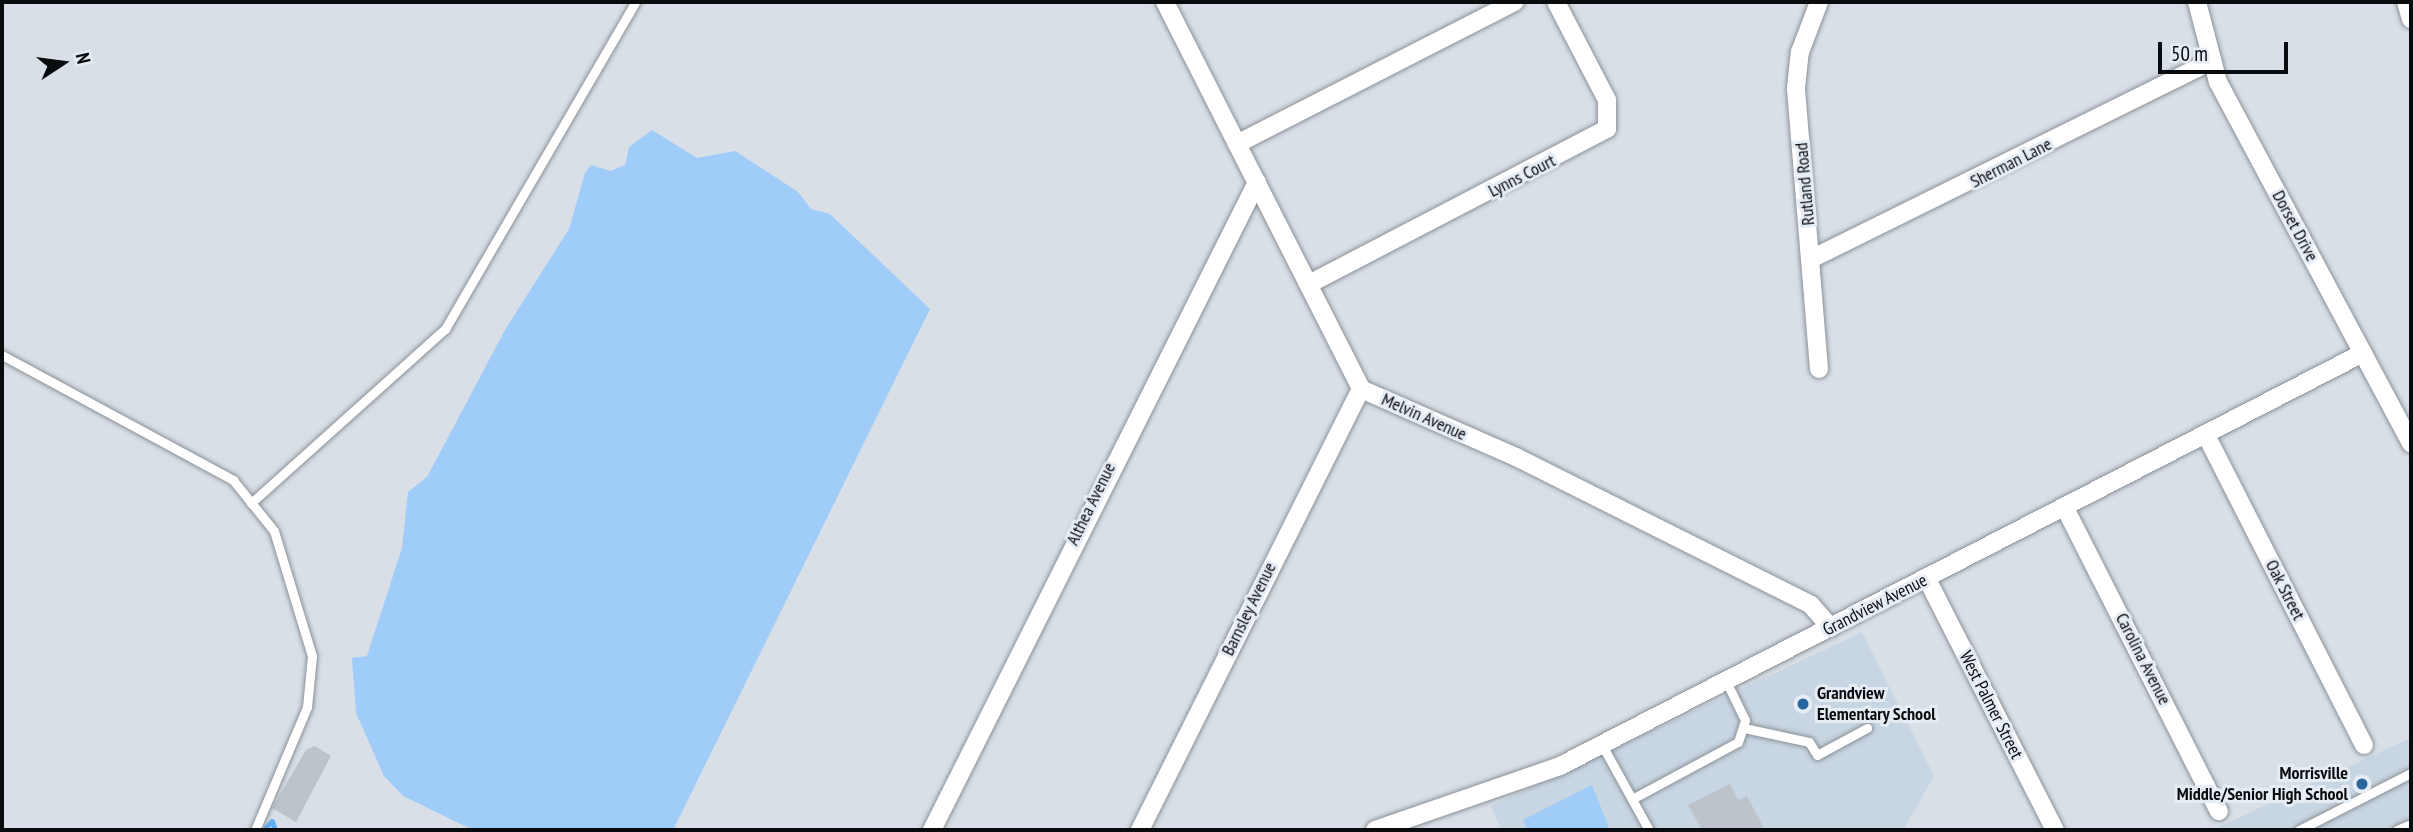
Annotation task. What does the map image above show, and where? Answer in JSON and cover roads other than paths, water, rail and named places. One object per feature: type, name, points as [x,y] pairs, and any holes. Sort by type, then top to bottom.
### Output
[{"type":"street","name":"Melvin Avenue","points":[[1165,2],[1362,389],[1516,457],[1811,605],[1831,628]]},
{"type":"street","points":[[1237,144],[1515,2]]},
{"type":"street","name":"Lynns Court","points":[[1309,284],[1607,129],[1607,100],[1556,2]]},
{"type":"street","name":"Rutland Road","points":[[1819,2],[1800,52],[1796,88],[1819,369]]},
{"type":"street","name":"Dorset Drive","points":[[2197,2],[2209,62],[2411,444]]},
{"type":"street","points":[[2406,2],[2411,19]]},
{"type":"street","name":"Sherman Lane","points":[[1811,259],[2209,62]]},
{"type":"street","name":"Althea Avenue","points":[[932,830],[1257,182]]},
{"type":"street","name":"Grandview Avenue","points":[[1375,830],[1539,775],[1602,745],[2363,353]]},
{"type":"street","name":"Barnsley Avenue","points":[[1140,830],[1362,389]]},
{"type":"street","name":"Oak Street","points":[[2206,435],[2364,745]]},
{"type":"street","name":"Carolina Avenue","points":[[2065,508],[2219,811]]},
{"type":"street","name":"West Palmer Street","points":[[1927,579],[2055,830]]},
{"type":"lane","points":[[251,503],[445,329],[635,2]]},
{"type":"lane","points":[[2,355],[233,480],[274,531],[312,656],[307,707],[255,830]]},
{"type":"lane","points":[[1726,681],[1744,728]]},
{"type":"lane","points":[[1744,728],[1809,742],[1817,755],[1867,728]]},
{"type":"lane","points":[[1632,799],[1729,750],[1744,728]]},
{"type":"lane","points":[[1602,745],[1649,830]]},
{"type":"lane","points":[[2299,830],[2411,773]]},
{"type":"lane","points":[[2397,830],[2411,824]]},
{"type":"waterway","points":[[266,827],[272,821],[275,830]]},
{"type":"place","name":"Grandview Elementary School","points":[[1803,704]]},
{"type":"place","name":"Morrisville Middle/Senior High School","points":[[2362,784]]}]
